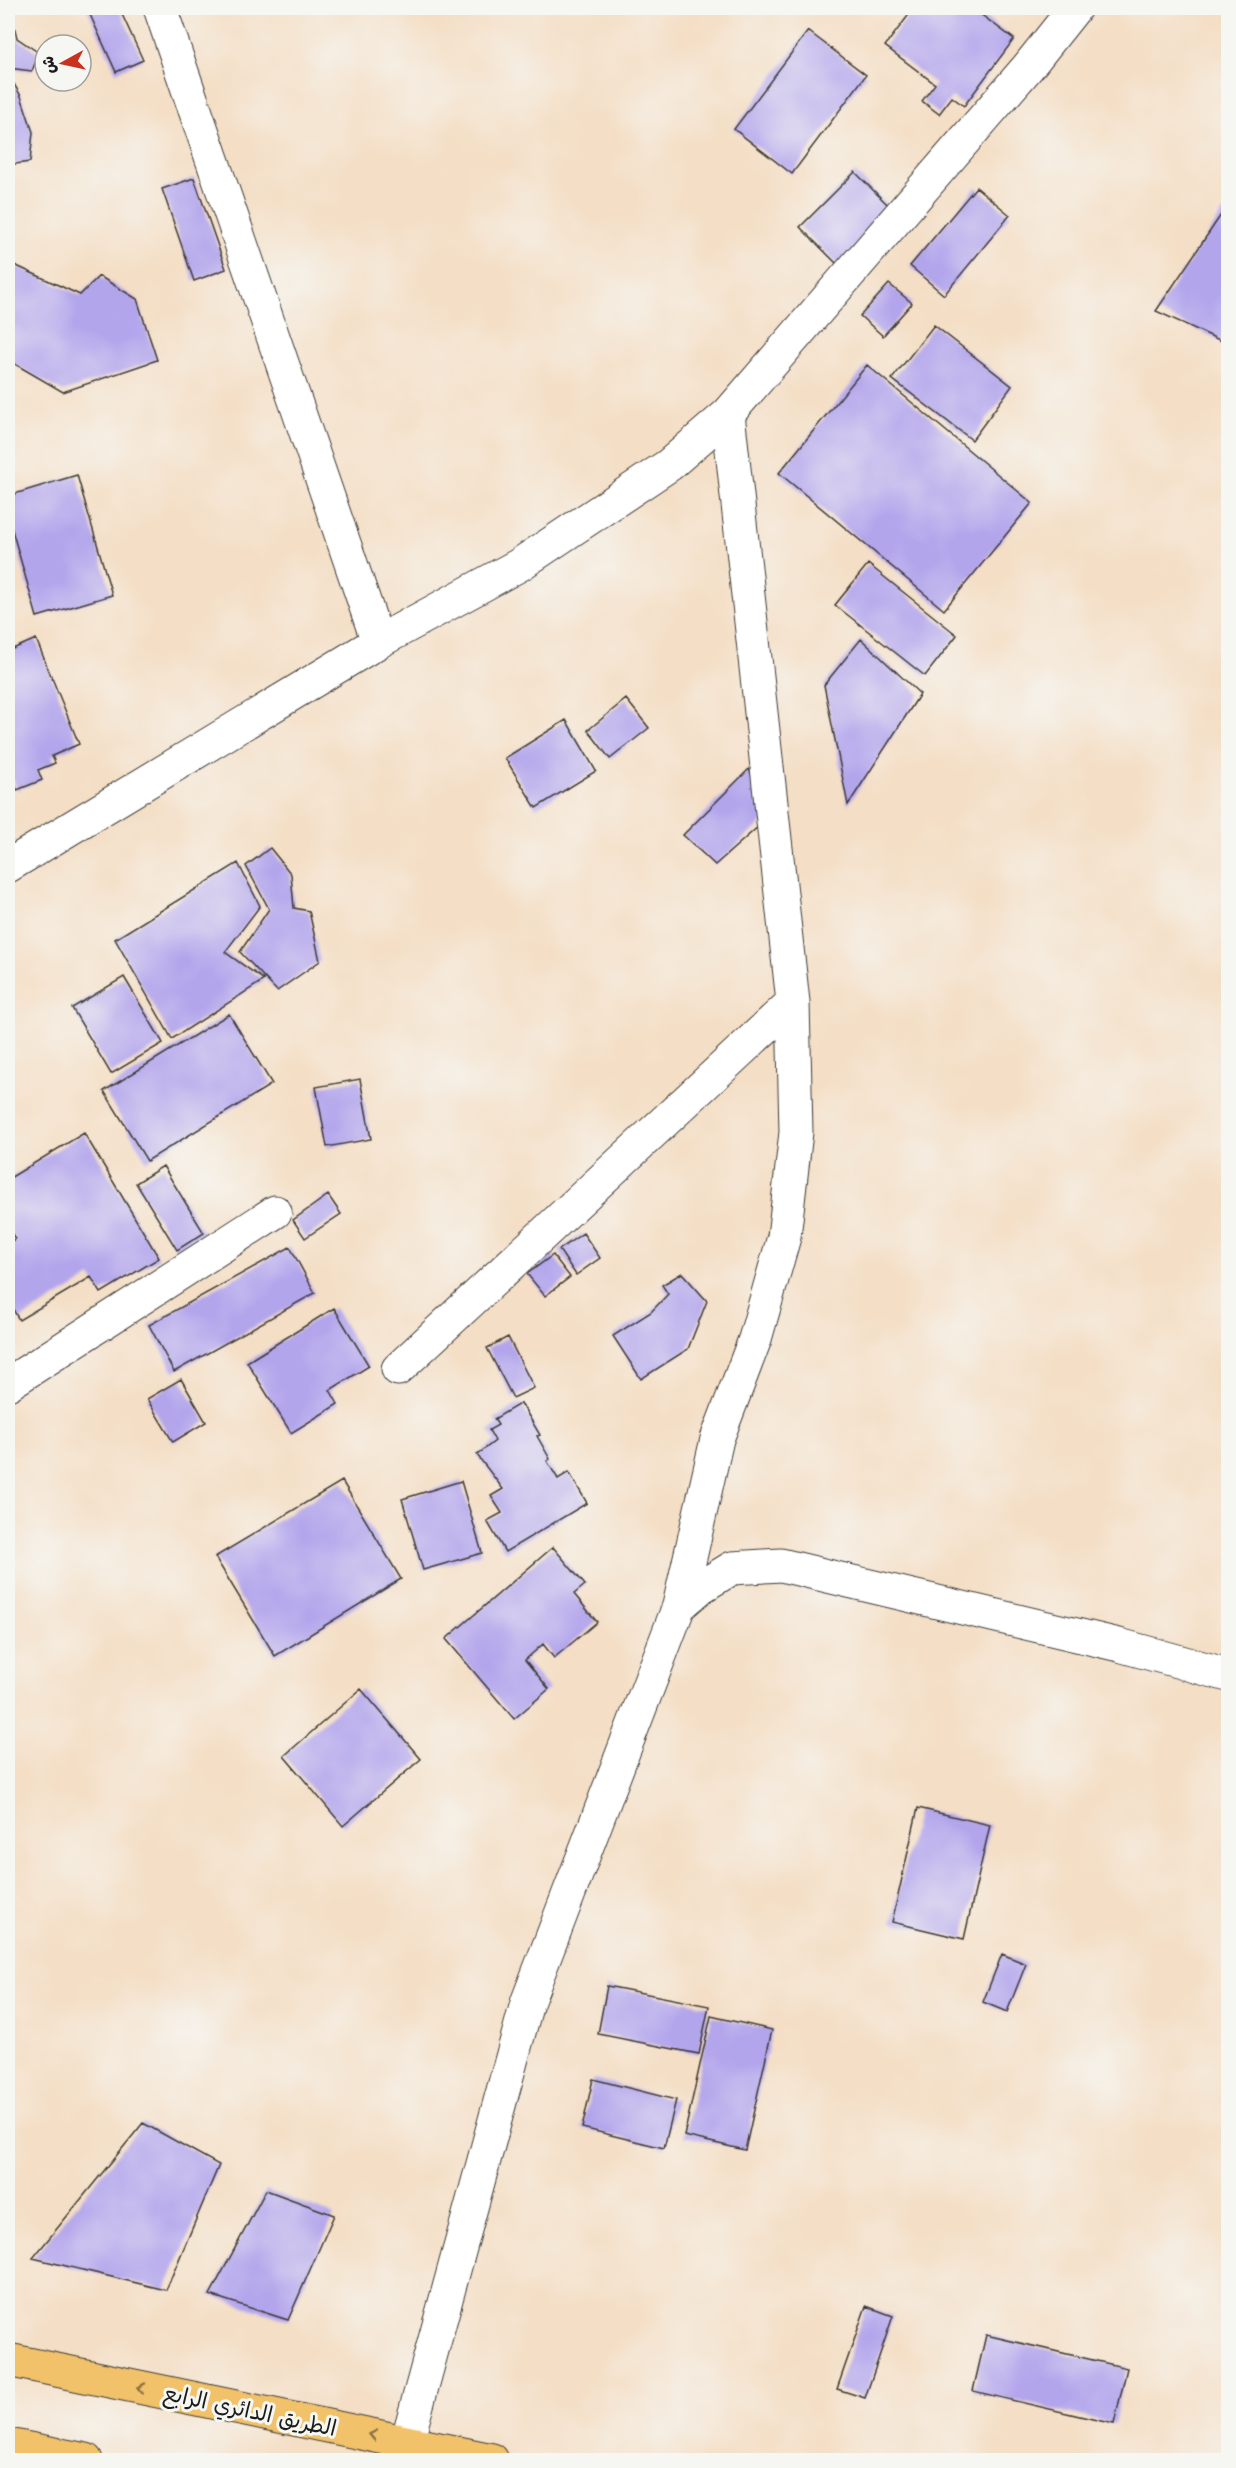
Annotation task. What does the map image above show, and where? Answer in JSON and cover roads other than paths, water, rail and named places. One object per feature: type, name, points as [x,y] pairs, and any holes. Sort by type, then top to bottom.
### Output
[{"type":"main road","name":"الطريق الدائري الرابع","points":[[8,2360],[404,2451],[492,2460]]},
{"type":"main road","points":[[8,2445],[86,2460]]},
{"type":"street","points":[[160,8],[378,642]]},
{"type":"street","points":[[8,866],[378,642],[528,559],[669,465],[728,414],[1028,67],[1076,8]]},
{"type":"street","points":[[404,2451],[527,2003],[679,1606],[717,1439],[755,1339],[783,1237],[796,1132],[793,1002],[728,414]]},
{"type":"street","points":[[398,1369],[793,1002]]},
{"type":"street","points":[[8,1384],[275,1212]]},
{"type":"street","points":[[679,1606],[701,1587],[732,1568],[781,1565],[1119,1645],[1228,1675]]}]
